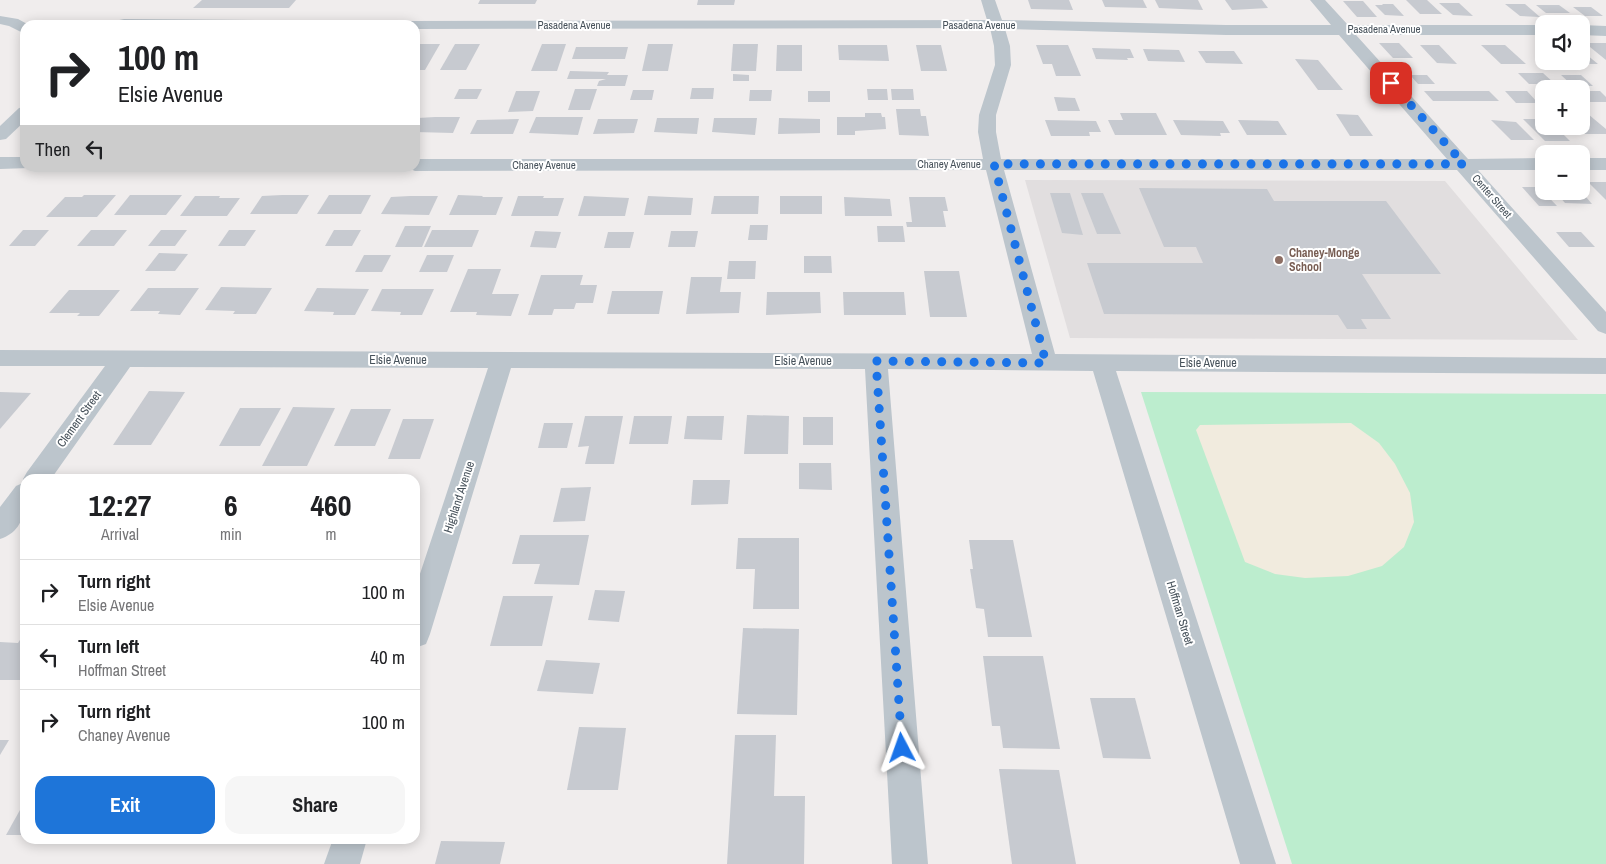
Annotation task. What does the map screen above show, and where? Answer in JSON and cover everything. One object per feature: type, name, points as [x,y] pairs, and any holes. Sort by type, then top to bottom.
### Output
[{"type":"street","points":[[988,0],[1002,48],[1003,62],[1002,74],[990,100],[987,115],[987,131],[1046,363]]},
{"type":"street","name":"Center Street","points":[[1317,0],[1606,326]]},
{"type":"street","points":[[0,20],[13,22],[20,26]]},
{"type":"street","name":"Pasadena Avenue","points":[[420,25],[995,24],[1226,30],[1535,30]]},
{"type":"street","points":[[1590,30],[1606,31]]},
{"type":"street","points":[[0,135],[20,117]]},
{"type":"street","points":[[0,163],[20,163]]},
{"type":"street","name":"Chaney Avenue","points":[[420,165],[1535,164]]},
{"type":"street","points":[[1590,164],[1606,164]]},
{"type":"street","name":"Elsie Avenue","points":[[0,358],[1606,366]]},
{"type":"street","name":"Clement Street","points":[[40,474],[123,358]]},
{"type":"street","name":"Highland Avenue","points":[[420,618],[502,360]]},
{"type":"street","points":[[876,361],[910,864]]},
{"type":"street","name":"Hoffman Street","points":[[1102,363],[1258,864]]},
{"type":"street","points":[[0,528],[20,500]]},
{"type":"street","points":[[342,864],[348,844]]},
{"type":"shaded area","name":"Chaney-Monge School","points":[[1025,180],[1445,181],[1578,340],[1070,338]]},
{"type":"green space","points":[[1141,392],[1606,394],[1606,864],[1292,864]]},
{"type":"sand","points":[[1351,423],[1379,443],[1395,464],[1410,493],[1414,522],[1404,547],[1382,566],[1348,576],[1305,578],[1275,574],[1245,562],[1196,430],[1200,425]]},
{"type":"building","points":[[202,0],[296,0],[289,8],[193,8]]},
{"type":"building","points":[[480,0],[537,0],[535,4],[478,4]]},
{"type":"building","points":[[698,0],[735,0],[734,5],[697,5]]},
{"type":"building","points":[[1028,0],[1069,0],[1073,10],[1031,9]]},
{"type":"building","points":[[1102,0],[1143,0],[1147,8],[1105,7]]},
{"type":"building","points":[[1155,0],[1198,0],[1203,10],[1159,8]]},
{"type":"building","points":[[1225,0],[1262,0],[1268,8],[1232,10]]},
{"type":"building","points":[[1406,0],[1427,0],[1442,14],[1420,14]]},
{"type":"building","points":[[1343,1],[1363,1],[1377,17],[1357,17]]},
{"type":"building","points":[[1439,3],[1459,3],[1473,16],[1453,15]]},
{"type":"building","points":[[1393,4],[1404,16],[1385,15],[1375,5]]},
{"type":"building","points":[[1505,4],[1525,4],[1538,15],[1535,17],[1520,16]]},
{"type":"building","points":[[1536,5],[1559,5],[1570,13],[1546,13]]},
{"type":"building","points":[[1573,7],[1591,7],[1603,16],[1590,16],[1584,15]]},
{"type":"building","points":[[1379,43],[1399,43],[1413,58],[1393,58]]},
{"type":"building","points":[[1590,43],[1606,43],[1606,60],[1590,47]]},
{"type":"building","points":[[420,44],[440,44],[425,70],[420,70]]},
{"type":"building","points":[[455,44],[480,44],[466,70],[440,70]]},
{"type":"building","points":[[542,44],[566,44],[557,71],[531,71]]},
{"type":"building","points":[[648,44],[673,44],[668,71],[642,71]]},
{"type":"building","points":[[733,44],[758,44],[756,71],[731,71]]},
{"type":"building","points":[[777,45],[802,45],[802,71],[776,71]]},
{"type":"building","points":[[838,45],[887,45],[889,61],[839,60]]},
{"type":"building","points":[[916,45],[941,45],[947,71],[921,71]]},
{"type":"building","points":[[1036,45],[1068,45],[1081,76],[1056,76],[1052,64],[1043,64]]},
{"type":"building","points":[[1420,45],[1439,45],[1457,64],[1437,63]]},
{"type":"building","points":[[1481,45],[1505,45],[1526,64],[1501,64]]},
{"type":"building","points":[[576,47],[628,47],[625,59],[572,59]]},
{"type":"building","points":[[1092,48],[1130,49],[1134,58],[1127,58],[1128,60],[1096,59]]},
{"type":"building","points":[[1143,49],[1179,50],[1185,62],[1148,61]]},
{"type":"building","points":[[1198,51],[1234,51],[1243,64],[1206,63]]},
{"type":"building","points":[[1590,57],[1598,64],[1590,64]]},
{"type":"building","points":[[1295,59],[1318,60],[1343,90],[1318,90]]},
{"type":"building","points":[[570,71],[609,72],[607,75],[628,75],[625,86],[597,86],[599,81],[606,79],[567,79]]},
{"type":"building","points":[[1518,73],[1543,73],[1551,80],[1535,80],[1535,84],[1529,84]]},
{"type":"building","points":[[733,74],[749,75],[749,81],[733,81]]},
{"type":"building","points":[[1410,75],[1427,75],[1435,84],[1418,84]]},
{"type":"building","points":[[1561,75],[1581,75],[1586,80],[1566,80]]},
{"type":"building","points":[[692,88],[714,88],[713,99],[690,99]]},
{"type":"building","points":[[459,89],[482,89],[477,99],[454,99]]},
{"type":"building","points":[[575,89],[597,89],[590,110],[568,110]]},
{"type":"building","points":[[867,89],[887,89],[888,100],[868,100]]},
{"type":"building","points":[[891,89],[913,89],[914,100],[892,100]]},
{"type":"building","points":[[633,90],[654,90],[652,100],[630,100]]},
{"type":"building","points":[[750,90],[772,90],[771,101],[749,101]]},
{"type":"building","points":[[516,91],[540,91],[533,111],[508,112]]},
{"type":"building","points":[[808,91],[830,91],[830,102],[808,102]]},
{"type":"building","points":[[1424,91],[1489,91],[1499,101],[1433,101]]},
{"type":"building","points":[[1505,91],[1527,91],[1535,100],[1535,103],[1516,103]]},
{"type":"building","points":[[1590,91],[1600,91],[1606,97],[1606,102],[1590,102]]},
{"type":"building","points":[[1054,97],[1075,98],[1080,111],[1058,111]]},
{"type":"building","points":[[896,109],[920,109],[921,116],[926,116],[929,136],[899,135]]},
{"type":"building","points":[[865,113],[881,113],[882,117],[885,117],[886,129],[855,131],[855,135],[837,135],[837,117],[865,117]]},
{"type":"building","points":[[1120,113],[1156,113],[1167,135],[1115,135],[1108,120],[1123,120]]},
{"type":"building","points":[[1336,114],[1358,115],[1373,136],[1350,136]]},
{"type":"building","points":[[1590,116],[1606,129],[1606,134],[1590,134]]},
{"type":"building","points":[[460,117],[453,133],[420,132],[420,118]]},
{"type":"building","points":[[536,117],[583,117],[578,135],[529,133]]},
{"type":"building","points":[[657,118],[699,118],[697,134],[654,132]]},
{"type":"building","points":[[714,118],[757,118],[755,135],[712,132]]},
{"type":"building","points":[[779,118],[820,119],[820,133],[778,134]]},
{"type":"building","points":[[519,119],[513,134],[470,134],[477,120]]},
{"type":"building","points":[[598,119],[638,119],[634,133],[593,134]]},
{"type":"building","points":[[1523,119],[1535,119],[1535,131]]},
{"type":"building","points":[[1045,120],[1096,121],[1101,132],[1089,132],[1090,136],[1051,136]]},
{"type":"building","points":[[1173,120],[1223,121],[1230,133],[1220,133],[1221,136],[1181,135]]},
{"type":"building","points":[[1238,120],[1278,121],[1287,135],[1247,135]]},
{"type":"building","points":[[1491,120],[1516,122],[1534,140],[1511,140]]},
{"type":"building","points":[[1539,135],[1564,135],[1570,141],[1545,141]]},
{"type":"building","points":[[1590,182],[1606,182],[1606,200],[1590,184]]},
{"type":"building","points":[[1522,187],[1535,187],[1535,200],[1551,200],[1557,206],[1539,206]]},
{"type":"building","name":"Chaney-Monge School","points":[[1139,188],[1267,189],[1274,201],[1386,201],[1441,274],[1362,274],[1391,319],[1361,319],[1367,329],[1347,329],[1338,315],[1104,314],[1087,263],[1203,263],[1196,247],[1164,247]]},
{"type":"building","points":[[1050,193],[1070,193],[1083,235],[1062,233]]},
{"type":"building","points":[[1081,193],[1103,193],[1121,234],[1097,234]]},
{"type":"building","points":[[84,195],[116,195],[97,217],[46,217],[65,197],[82,197]]},
{"type":"building","points":[[130,195],[182,195],[166,215],[114,215]]},
{"type":"building","points":[[309,195],[297,214],[250,214],[262,196]]},
{"type":"building","points":[[329,195],[371,195],[361,214],[317,214]]},
{"type":"building","points":[[458,195],[503,197],[496,215],[449,215]]},
{"type":"building","points":[[195,196],[240,198],[227,216],[180,216]]},
{"type":"building","points":[[438,196],[429,215],[381,214],[391,197]]},
{"type":"building","points":[[518,196],[564,198],[558,216],[511,216]]},
{"type":"building","points":[[584,196],[629,198],[625,216],[578,216]]},
{"type":"building","points":[[648,196],[693,198],[691,215],[644,215]]},
{"type":"building","points":[[714,196],[759,196],[758,214],[711,214]]},
{"type":"building","points":[[780,196],[822,196],[822,214],[780,214]]},
{"type":"building","points":[[844,197],[890,199],[892,216],[845,216]]},
{"type":"building","points":[[909,197],[945,197],[948,211],[943,211],[946,227],[907,227],[906,222],[912,222]]},
{"type":"building","points":[[1562,200],[1589,200],[1592,204],[1565,203]]},
{"type":"building","points":[[750,225],[768,225],[767,240],[748,240]]},
{"type":"building","points":[[405,226],[431,226],[422,247],[395,247]]},
{"type":"building","points":[[877,226],[903,226],[905,242],[878,242]]},
{"type":"building","points":[[23,230],[49,230],[35,246],[9,246]]},
{"type":"building","points":[[91,230],[127,230],[114,246],[77,246]]},
{"type":"building","points":[[161,230],[187,230],[175,246],[148,246]]},
{"type":"building","points":[[229,230],[256,230],[245,246],[218,246]]},
{"type":"building","points":[[334,230],[361,230],[352,246],[325,246]]},
{"type":"building","points":[[432,230],[479,230],[472,247],[424,247]]},
{"type":"building","points":[[535,231],[561,232],[556,248],[530,247]]},
{"type":"building","points":[[671,231],[698,231],[695,247],[668,247]]},
{"type":"building","points":[[608,232],[634,232],[630,248],[604,248]]},
{"type":"building","points":[[1556,232],[1581,232],[1595,247],[1569,247]]},
{"type":"building","points":[[159,253],[188,254],[175,271],[145,271]]},
{"type":"building","points":[[364,255],[391,255],[382,272],[355,272]]},
{"type":"building","points":[[427,255],[454,255],[447,272],[419,272]]},
{"type":"building","points":[[804,256],[831,256],[832,273],[804,273]]},
{"type":"building","points":[[729,261],[756,261],[755,279],[727,279]]},
{"type":"building","points":[[468,269],[501,269],[492,294],[519,294],[511,316],[476,315],[477,312],[450,312]]},
{"type":"building","points":[[924,271],[959,271],[967,317],[930,317]]},
{"type":"building","points":[[541,275],[583,275],[580,285],[597,285],[593,303],[576,303],[574,309],[554,309],[552,315],[528,315]]},
{"type":"building","points":[[691,277],[722,277],[720,292],[741,292],[739,313],[686,314]]},
{"type":"building","points":[[221,287],[272,288],[256,314],[233,314],[235,311],[205,310]]},
{"type":"building","points":[[148,288],[199,288],[180,315],[158,314],[160,311],[130,311]]},
{"type":"building","points":[[317,288],[369,289],[355,315],[333,315],[334,312],[304,311]]},
{"type":"building","points":[[382,289],[434,289],[422,315],[400,315],[401,312],[371,311]]},
{"type":"building","points":[[69,290],[120,290],[99,316],[77,316],[80,313],[49,313]]},
{"type":"building","points":[[612,291],[663,291],[659,314],[607,314]]},
{"type":"building","points":[[767,292],[820,292],[821,313],[766,315]]},
{"type":"building","points":[[843,292],[904,292],[906,315],[844,315]]},
{"type":"building","points":[[149,391],[185,392],[151,445],[113,445]]},
{"type":"building","points":[[0,392],[31,393],[0,429]]},
{"type":"building","points":[[293,407],[335,408],[307,466],[262,466]]},
{"type":"building","points":[[240,408],[281,408],[260,446],[219,446]]},
{"type":"building","points":[[351,409],[391,409],[375,446],[334,446]]},
{"type":"building","points":[[747,415],[789,416],[788,454],[744,454]]},
{"type":"building","points":[[585,416],[623,416],[614,464],[585,464],[589,446],[578,447]]},
{"type":"building","points":[[634,416],[672,416],[668,444],[629,444]]},
{"type":"building","points":[[687,416],[724,416],[722,440],[684,439]]},
{"type":"building","points":[[803,417],[833,417],[833,445],[803,445]]},
{"type":"building","points":[[403,419],[434,419],[420,459],[388,459]]},
{"type":"building","points":[[544,423],[573,423],[567,448],[538,448]]},
{"type":"building","points":[[799,463],[831,463],[832,490],[799,489]]},
{"type":"building","points":[[693,480],[730,480],[728,504],[691,505]]},
{"type":"building","points":[[591,487],[585,521],[553,522],[561,488]]},
{"type":"building","points":[[520,535],[589,535],[579,585],[534,584],[540,564],[512,564]]},
{"type":"building","points":[[738,538],[799,538],[799,609],[753,609],[755,569],[736,569]]},
{"type":"building","points":[[969,540],[1013,540],[1032,637],[988,637],[984,609],[976,608],[970,569],[973,569]]},
{"type":"building","points":[[595,590],[625,591],[619,622],[588,620]]},
{"type":"building","points":[[503,596],[553,596],[542,646],[490,646]]},
{"type":"building","points":[[743,628],[799,629],[797,715],[737,714]]},
{"type":"building","points":[[20,640],[20,680],[0,680],[0,642],[18,643]]},
{"type":"building","points":[[983,656],[1043,656],[1060,749],[1003,748],[1000,726],[992,726]]},
{"type":"building","points":[[546,660],[600,663],[593,694],[537,691]]},
{"type":"building","points":[[1090,698],[1135,698],[1151,759],[1103,758]]},
{"type":"building","points":[[579,727],[626,728],[618,790],[567,790]]},
{"type":"building","points":[[735,735],[776,735],[774,796],[805,796],[804,864],[727,864]]},
{"type":"building","points":[[0,740],[9,740],[0,755]]},
{"type":"building","points":[[999,769],[1059,770],[1076,864],[1012,864]]},
{"type":"building","points":[[20,810],[20,835],[6,835]]},
{"type":"building","points":[[441,841],[505,842],[500,864],[435,864]]},
{"type":"place","name":"Chaney-Monge School","points":[[1279,260]]},
{"type":"route","points":[[902,748],[876,361],[1046,363],[994,164],[1464,164],[1391,83]]}]
